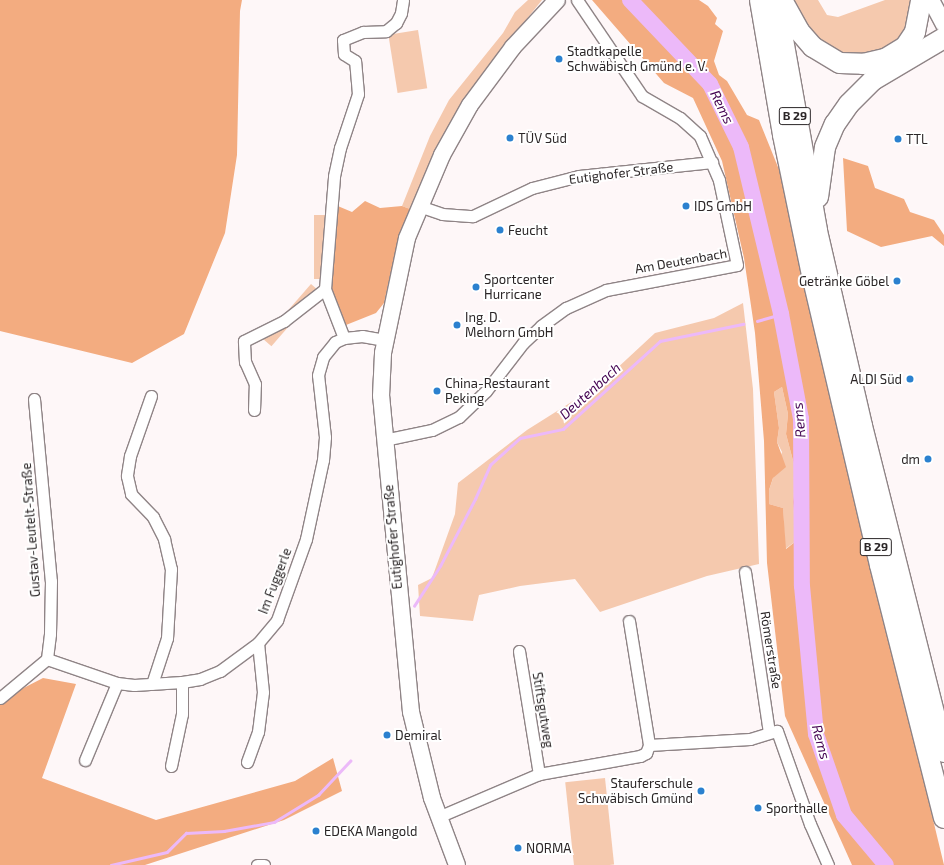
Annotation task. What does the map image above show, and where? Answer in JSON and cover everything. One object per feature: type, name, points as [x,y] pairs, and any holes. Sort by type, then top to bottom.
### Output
[{"type":"highway","name":"B 29","points":[[760,0],[783,135],[810,268],[880,565],[944,818]]},
{"type":"highway","name":"B 29","points":[[776,0],[817,231],[864,434],[944,752]]},
{"type":"highway","points":[[782,0],[791,20],[806,40],[822,53],[840,62],[872,63],[931,34],[944,33]]},
{"type":"highway","points":[[905,47],[917,26],[921,0]]},
{"type":"highway","points":[[817,231],[821,159],[829,137],[842,113],[873,80],[944,38]]},
{"type":"street","points":[[344,338],[325,290],[334,176],[340,148],[358,94],[355,61],[344,54],[343,40],[363,32],[386,31],[396,23],[401,13],[403,0]]},
{"type":"street","name":"Eutighofer Straße","points":[[457,865],[438,817],[410,712],[381,396],[385,340],[399,266],[419,206],[442,155],[470,106],[513,47],[557,0]]},
{"type":"street","name":"Am Deutenbach","points":[[384,440],[432,430],[459,417],[486,391],[523,343],[541,326],[566,308],[606,290],[737,266],[727,215],[712,162],[700,136],[690,126],[642,96],[577,0]]},
{"type":"street","points":[[931,0],[944,24]]},
{"type":"street","name":"Eutighofer Straße","points":[[419,206],[442,214],[473,216],[532,188],[579,176],[712,162]]},
{"type":"street","points":[[254,410],[255,384],[246,362],[244,341],[284,322],[325,290]]},
{"type":"street","name":"Im Fuggerle","points":[[47,659],[117,683],[134,685],[182,682],[200,679],[220,670],[258,643],[277,620],[306,539],[323,460],[325,437],[319,366],[327,349],[344,338],[362,336],[385,340]]},
{"type":"street","points":[[151,396],[130,456],[127,476],[131,494],[153,517],[164,539],[171,569],[167,638],[152,684]]},
{"type":"street","name":"Gustav-Leutelt-Straße","points":[[34,399],[51,581],[50,634],[47,659]]},
{"type":"street","name":"Römerstraße","points":[[745,572],[773,732],[828,865]]},
{"type":"street","points":[[438,817],[539,774],[640,756],[646,753],[649,745],[629,621]]},
{"type":"street","points":[[247,762],[258,732],[263,692],[258,643]]},
{"type":"street","name":"Stiftsgutweg","points":[[519,651],[539,774]]},
{"type":"street","points":[[0,698],[47,659]]},
{"type":"street","points":[[171,766],[182,714],[182,682]]},
{"type":"street","points":[[85,760],[117,683]]},
{"type":"street","points":[[649,745],[750,740],[773,732]]},
{"type":"street","points":[[257,865],[264,865]]},
{"type":"shaded area","points":[[0,0],[242,0],[240,11],[237,155],[225,233],[184,334],[132,363],[0,331]]},
{"type":"shaded area","points":[[528,0],[542,0],[470,90],[426,170],[410,209],[402,206],[430,136],[449,100],[503,33],[515,12]]},
{"type":"shaded area","points":[[592,0],[699,0],[708,6],[717,18],[715,24],[723,31],[714,61],[719,75],[727,81],[747,115],[759,120],[780,172],[807,298],[944,865],[852,865],[785,716],[767,563],[764,441],[755,333],[744,258],[722,161],[693,98],[664,83]],"holes":[[[782,387],[788,414],[786,434],[796,472],[793,502],[796,541],[786,549],[783,508],[769,504],[769,490],[773,478],[786,467],[777,442],[779,428],[774,392]]]},
{"type":"shaded area","points":[[790,0],[818,0],[827,15],[838,17],[885,0],[912,0],[910,26],[888,51],[848,58],[812,38]]},
{"type":"shaded area","points":[[418,30],[427,88],[398,93],[388,35]]},
{"type":"shaded area","points":[[843,158],[868,166],[875,188],[904,199],[910,212],[934,220],[944,235],[944,246],[932,236],[881,247],[847,231]]},
{"type":"shaded area","points":[[365,201],[380,208],[402,206],[410,209],[398,240],[384,303],[376,313],[346,325],[332,304],[327,286],[333,204],[352,212]]},
{"type":"shaded area","points":[[314,215],[327,215],[327,279],[314,279]]},
{"type":"shaded area","points":[[311,284],[319,291],[271,346],[263,339]]},
{"type":"shaded area","points":[[743,303],[753,389],[759,564],[707,576],[600,612],[575,579],[520,586],[479,595],[473,621],[420,616],[418,585],[432,578],[455,514],[458,483],[527,430],[600,384],[655,333],[714,318]]},
{"type":"shaded area","points":[[782,387],[788,414],[786,434],[796,472],[793,502],[796,541],[785,549],[783,508],[769,504],[769,490],[782,452],[777,442],[779,428],[774,392]]},
{"type":"shaded area","points":[[43,678],[76,684],[42,778],[156,820],[295,781],[333,758],[342,791],[284,820],[145,865],[0,865],[0,705],[8,696]]},
{"type":"shaded area","points":[[605,778],[614,865],[574,865],[565,782]]},
{"type":"waterway","name":"Rems","points":[[630,0],[710,84],[741,147],[781,314],[801,419],[802,586],[816,734],[844,815],[886,865]]},
{"type":"waterway","name":"Deutenbach","points":[[757,321],[781,314]]},
{"type":"waterway","name":"Deutenbach","points":[[414,606],[440,566],[475,499],[490,465],[520,438],[563,429],[660,341],[743,324]]},
{"type":"waterway","name":"Deutenbach","points":[[111,865],[167,852],[186,833],[224,831],[274,822],[318,795],[350,761]]},
{"type":"place","name":"Stadtkapelle Schwäbisch Gmünd e. V.","points":[[559,59]]},
{"type":"place","name":"TÜV Süd","points":[[510,138]]},
{"type":"place","name":"TTL","points":[[898,139]]},
{"type":"place","name":"IDS GmbH","points":[[686,206]]},
{"type":"place","name":"Feucht","points":[[500,230]]},
{"type":"place","name":"Getränke Göbel","points":[[897,281]]},
{"type":"place","name":"Sportcenter Hurricane","points":[[476,287]]},
{"type":"place","name":"Ing. D. Melhorn GmbH","points":[[457,325]]},
{"type":"place","name":"ALDI Süd","points":[[910,379]]},
{"type":"place","name":"China-Restaurant Peking","points":[[437,391]]},
{"type":"place","name":"dm","points":[[928,459]]},
{"type":"place","name":"Demiral","points":[[387,735]]},
{"type":"place","name":"Stauferschule Schwäbisch Gmünd","points":[[701,791]]},
{"type":"place","name":"Sporthalle","points":[[758,808]]},
{"type":"place","name":"EDEKA Mangold","points":[[316,831]]},
{"type":"place","name":"NORMA","points":[[518,848]]}]
